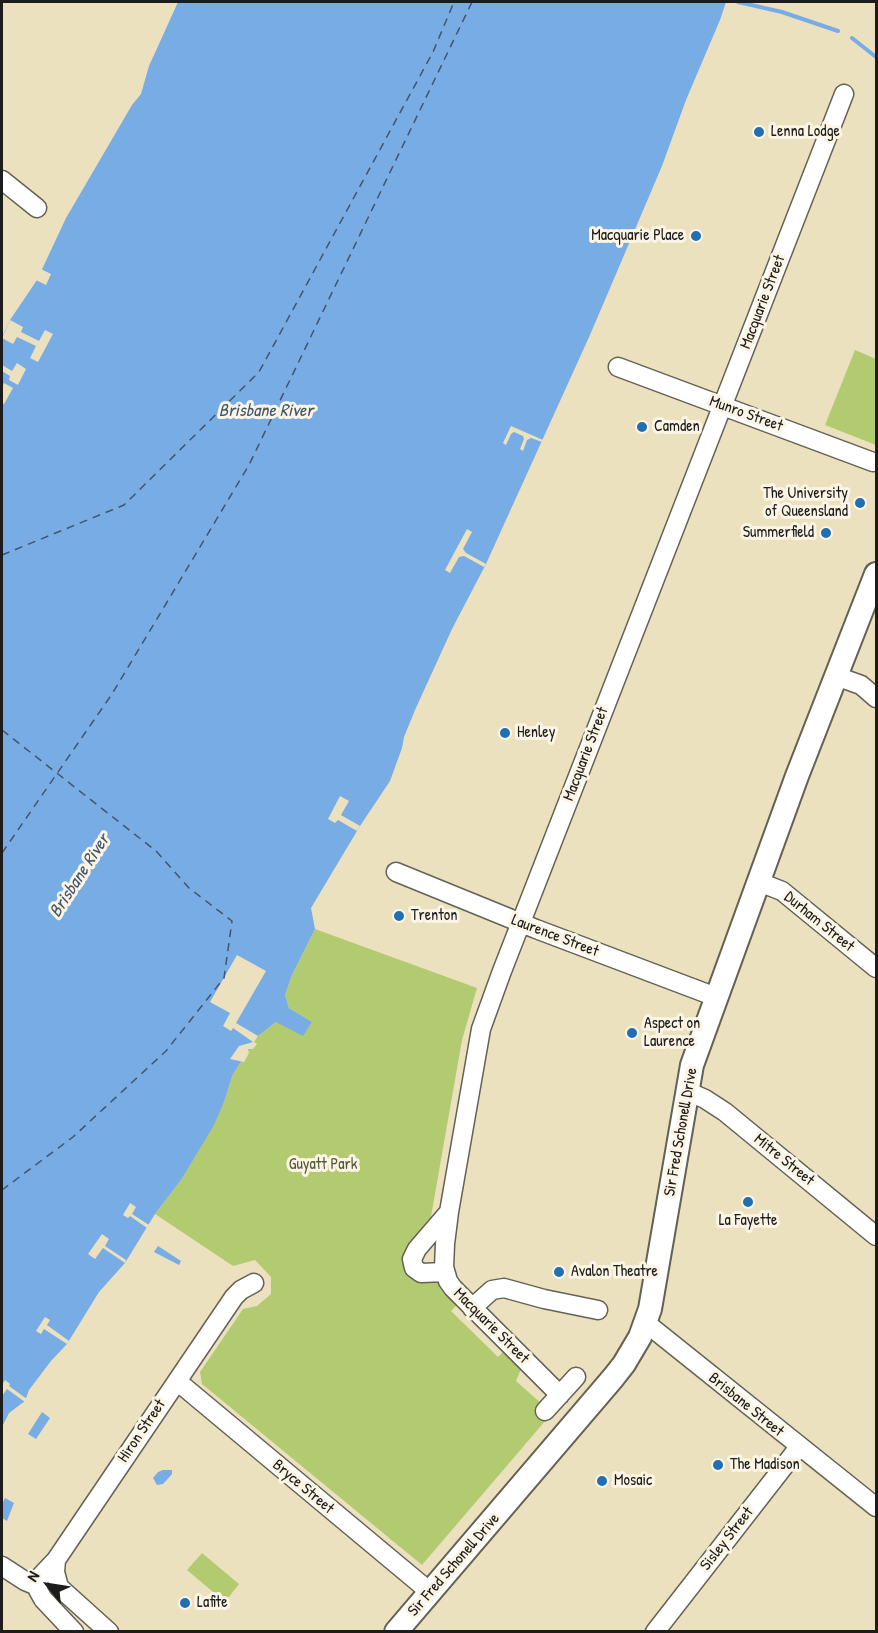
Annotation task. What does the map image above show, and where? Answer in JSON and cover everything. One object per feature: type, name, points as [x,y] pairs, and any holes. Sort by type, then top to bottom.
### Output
[{"type":"main road","name":"Sir Fred Schonell Drive","points":[[402,1629],[430,1592],[613,1378],[632,1352],[646,1323],[692,1065],[876,574]]},
{"type":"street","name":"Macquarie Street","points":[[560,1395],[453,1288],[445,1272],[444,1255],[449,1212],[481,1029],[844,94]]},
{"type":"street","points":[[2,180],[37,208]]},
{"type":"street","name":"Munro Street","points":[[618,367],[873,462]]},
{"type":"street","points":[[836,676],[861,685],[876,698]]},
{"type":"street","name":"Laurence Street","points":[[396,872],[716,998]]},
{"type":"street","name":"Durham Street","points":[[759,882],[782,891],[876,968]]},
{"type":"street","name":"Mitre Street","points":[[687,1091],[725,1112],[876,1236]]},
{"type":"street","points":[[445,1272],[420,1273],[413,1266],[412,1259],[417,1249],[449,1212]]},
{"type":"street","name":"Hiron Street","points":[[38,1586],[40,1577],[56,1560],[236,1294],[254,1283]]},
{"type":"street","points":[[472,1308],[492,1290],[504,1288],[598,1310]]},
{"type":"street","name":"Brisbane Street","points":[[646,1323],[876,1507]]},
{"type":"street","points":[[545,1411],[576,1377]]},
{"type":"street","name":"Bryce Street","points":[[177,1381],[430,1592]]},
{"type":"street","name":"Sisley Street","points":[[655,1632],[800,1447]]},
{"type":"street","points":[[56,1560],[55,1572],[60,1589],[109,1632]]},
{"type":"street","points":[[2,1566],[25,1581],[38,1586],[43,1599],[74,1632]]},
{"type":"green space","points":[[855,350],[876,359],[876,445],[825,425]]},
{"type":"green space","name":"Guyatt Park","points":[[315,929],[477,988],[462,1040],[429,1228],[409,1251],[434,1281],[459,1303],[451,1311],[498,1357],[506,1349],[519,1363],[521,1369],[516,1381],[552,1413],[422,1565],[202,1384],[200,1372],[243,1309],[257,1306],[271,1294],[271,1277],[255,1260],[233,1266],[155,1214],[181,1180],[224,1102],[233,1074],[258,1036],[276,1022],[312,1022],[289,1008],[285,995],[292,975]]},
{"type":"green space","points":[[202,1553],[239,1584],[225,1602],[187,1570]]},
{"type":"water","name":"Brisbane River","points":[[178,2],[726,2],[662,166],[590,335],[486,564],[452,629],[415,710],[390,781],[311,908],[315,929],[292,975],[285,995],[289,1008],[312,1022],[303,1036],[276,1022],[258,1036],[233,1074],[214,1125],[181,1180],[155,1214],[125,1263],[99,1292],[67,1344],[29,1390],[25,1401],[9,1413],[2,1427],[2,337],[10,320],[37,280],[66,218],[132,105],[141,94],[149,66]]},
{"type":"water","points":[[158,1246],[181,1261],[179,1265],[154,1252]]},
{"type":"water","points":[[42,1412],[50,1418],[36,1439],[28,1434]]},
{"type":"water","points":[[163,1470],[172,1470],[172,1474],[163,1484],[157,1485],[153,1478]]},
{"type":"water","points":[[5,1498],[14,1503],[7,1521],[2,1518],[2,1504]]},
{"type":"pier","points":[[39,268],[51,274],[46,285],[34,279]]},
{"type":"pier","points":[[10,320],[23,327],[21,332],[39,341],[45,330],[53,334],[38,362],[30,358],[36,346],[17,337],[13,344],[2,338]]},
{"type":"pier","points":[[17,363],[26,369],[18,385],[9,380],[10,376],[2,371],[2,365],[12,371]]},
{"type":"pier","points":[[4,383],[13,388],[4,404],[2,403],[2,388]]},
{"type":"pier","points":[[511,426],[543,440],[542,442],[531,438],[527,440],[523,451],[520,449],[523,436],[514,432],[506,445],[503,443]]},
{"type":"pier","points":[[467,529],[472,532],[463,549],[486,564],[484,567],[464,556],[459,557],[450,573],[445,570]]},
{"type":"pier","points":[[340,796],[349,801],[341,815],[360,826],[357,831],[338,820],[335,823],[328,819]]},
{"type":"pier","points":[[237,955],[266,971],[236,1023],[258,1036],[254,1042],[257,1044],[253,1049],[248,1049],[249,1053],[244,1062],[230,1059],[239,1046],[253,1042],[233,1028],[231,1031],[223,1026],[230,1013],[210,1002]]},
{"type":"pier","points":[[130,1203],[136,1207],[132,1214],[149,1225],[147,1228],[130,1216],[128,1218],[123,1215]]},
{"type":"pier","points":[[102,1234],[109,1239],[105,1246],[126,1260],[125,1263],[103,1248],[95,1259],[88,1254]]},
{"type":"pier","points":[[45,1317],[50,1320],[47,1325],[69,1341],[67,1344],[44,1329],[41,1334],[36,1331]]},
{"type":"pier","points":[[5,1380],[10,1384],[9,1386],[27,1399],[25,1402],[7,1389],[2,1396],[2,1385]]},
{"type":"waterway","points":[[738,2],[782,12],[838,31]]},
{"type":"waterway","points":[[852,38],[876,57]]},
{"type":"ferry route","points":[[2,555],[124,505],[259,372],[433,52],[454,2]]},
{"type":"ferry route","points":[[2,853],[112,694],[249,465],[472,2]]},
{"type":"ferry route","points":[[2,730],[156,851],[189,888],[232,921],[224,978],[166,1051],[73,1137],[2,1190]]},
{"type":"place","name":"Lenna Lodge","points":[[759,132]]},
{"type":"place","name":"Macquarie Place","points":[[696,236]]},
{"type":"place","name":"Camden","points":[[642,427]]},
{"type":"place","name":"The University of Queensland","points":[[860,503]]},
{"type":"place","name":"Summerfield","points":[[826,533]]},
{"type":"place","name":"Henley","points":[[505,733]]},
{"type":"place","name":"Trenton","points":[[399,916]]},
{"type":"place","name":"Aspect on Laurence","points":[[632,1033]]},
{"type":"place","name":"La Fayette","points":[[748,1202]]},
{"type":"place","name":"Avalon Theatre","points":[[559,1272]]},
{"type":"place","name":"The Madison","points":[[718,1465]]},
{"type":"place","name":"Mosaic","points":[[602,1481]]},
{"type":"place","name":"Lafite","points":[[185,1603]]}]
